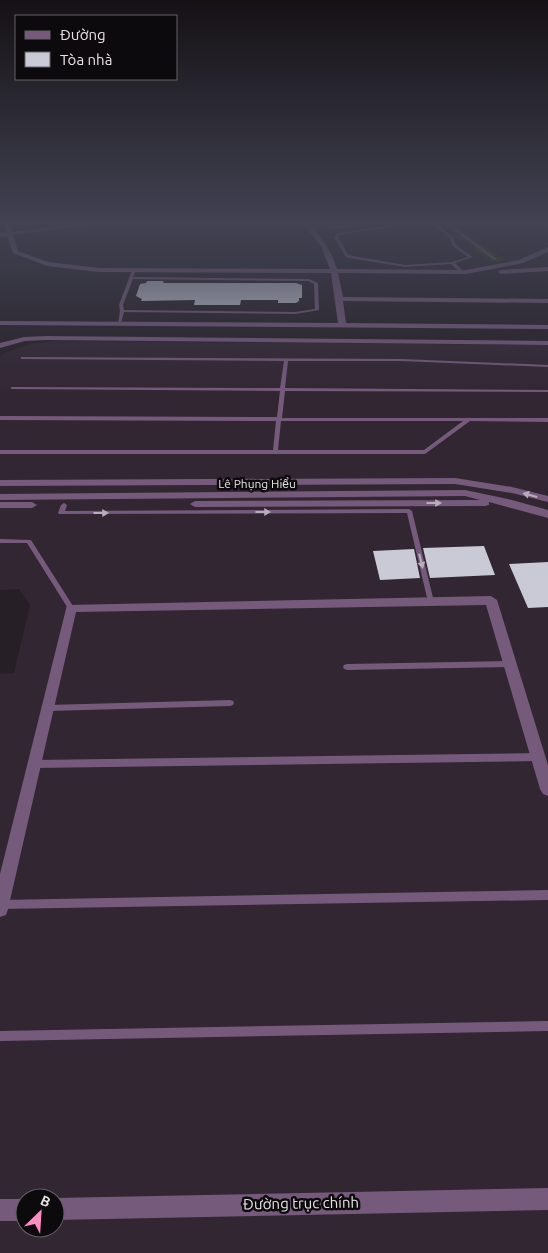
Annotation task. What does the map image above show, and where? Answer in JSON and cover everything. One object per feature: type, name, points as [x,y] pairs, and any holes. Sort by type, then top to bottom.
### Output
[{"type":"street","points":[[335,280],[340,299],[342,324]]},
{"type":"street","points":[[340,299],[548,301]]},
{"type":"street","points":[[0,323],[548,327]]},
{"type":"street","points":[[0,346],[24,339],[46,338],[548,343]]},
{"type":"street","name":"Lê Phụng Hiểu","points":[[0,484],[68,493]]},
{"type":"street","name":"Lê Phụng Hiểu","points":[[0,497],[68,493],[456,485],[512,490],[548,499]]},
{"type":"street","name":"Lê Phụng Hiểu","points":[[0,488],[68,493],[512,503],[548,514]]},
{"type":"street","name":"Lê Phụng Hiểu","points":[[0,506],[68,493]]},
{"type":"street","points":[[0,907],[71,608],[491,600],[548,789]]},
{"type":"street","name":"Đường trục chính","points":[[65,1209],[548,1199]]},
{"type":"street","points":[[0,1210],[15,1210]]},
{"type":"lane","points":[[118,323],[122,311],[121,305],[130,280]]},
{"type":"lane","points":[[122,311],[315,312],[317,310],[316,282],[311,280]]},
{"type":"lane","points":[[220,324],[221,312]]},
{"type":"lane","points":[[23,358],[458,361],[548,367]]},
{"type":"lane","points":[[275,452],[286,359]]},
{"type":"lane","points":[[12,388],[548,392]]},
{"type":"lane","points":[[0,418],[548,420]]},
{"type":"lane","points":[[0,452],[425,452],[468,420]]},
{"type":"lane","points":[[68,493],[60,513],[409,511],[431,602]]},
{"type":"lane","points":[[0,541],[29,541],[71,608]]},
{"type":"lane","points":[[347,667],[510,664]]},
{"type":"lane","points":[[48,708],[230,703]]},
{"type":"lane","points":[[34,764],[538,757]]},
{"type":"lane","points":[[0,907],[548,895]]},
{"type":"lane","points":[[0,1036],[548,1026]]},
{"type":"shaded area","points":[[54,341],[548,345],[548,1253],[0,1253],[0,674],[14,673],[30,605],[19,589],[0,590],[0,356],[30,344]]},
{"type":"building","points":[[147,281],[164,281],[163,283],[296,283],[302,285],[302,298],[299,298],[299,301],[296,303],[278,303],[278,300],[241,300],[240,305],[194,305],[195,300],[141,301],[142,299],[136,296],[140,284]]},
{"type":"building","points":[[484,546],[495,575],[430,578],[423,548]]},
{"type":"building","points":[[414,549],[420,578],[380,580],[373,551]]},
{"type":"building","points":[[548,562],[548,607],[528,608],[509,564]]}]
